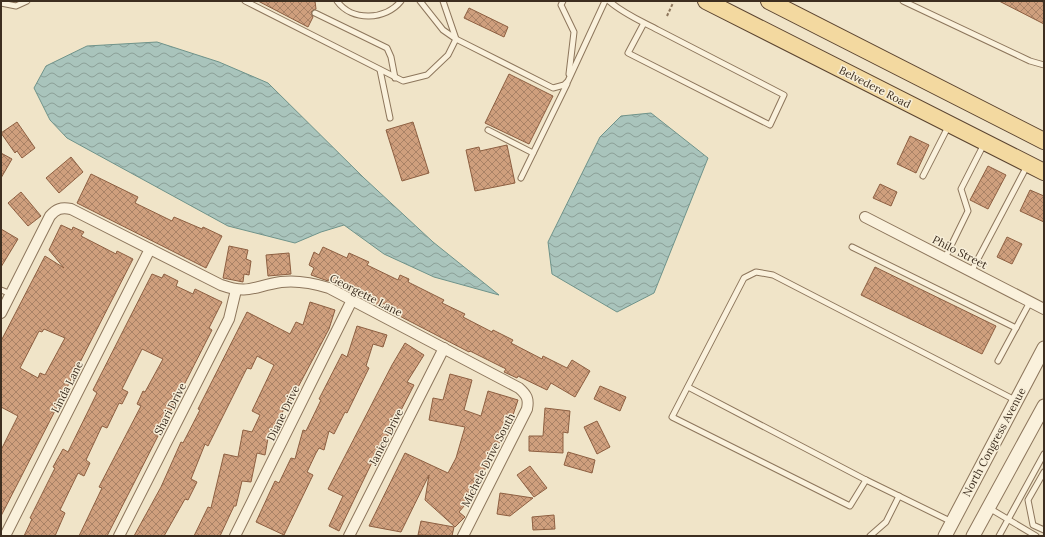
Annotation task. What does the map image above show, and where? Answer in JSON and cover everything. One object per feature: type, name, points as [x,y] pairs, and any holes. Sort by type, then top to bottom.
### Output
[{"type":"main road","name":"Belvedere Road","points":[[706,1],[1044,172]]},
{"type":"main road","points":[[769,1],[1044,141]]},
{"type":"street","name":"Georgette Lane","points":[[6,292],[50,216],[55,210],[63,207],[71,209],[221,285],[236,290],[252,290],[280,282],[300,281],[329,288],[520,388],[526,393]]},
{"type":"street","name":"Philo Street","points":[[865,217],[1044,309]]},
{"type":"street","name":"Linda Lane","points":[[5,536],[150,249]]},
{"type":"street","name":"Shari Drive","points":[[119,536],[229,318],[236,290]]},
{"type":"street","points":[[1,314],[6,292]]},
{"type":"street","name":"Diane Drive","points":[[235,536],[352,300]]},
{"type":"street","name":"Janice Drive","points":[[349,536],[444,348]]},
{"type":"street","name":"North Congress Avenue","points":[[945,536],[1044,348]]},
{"type":"street","name":"Michele Drive South","points":[[463,536],[527,409],[528,401],[526,393]]},
{"type":"street","points":[[972,536],[1044,406]]},
{"type":"lane","points":[[1,3],[16,6],[27,1]]},
{"type":"lane","points":[[245,1],[403,81],[427,75],[448,55],[456,39],[443,1]]},
{"type":"lane","points":[[337,1],[349,12],[361,16],[374,16],[386,13],[401,1]]},
{"type":"lane","points":[[420,1],[444,30],[456,39],[548,86],[559,87],[568,81],[574,32],[561,5],[563,1]]},
{"type":"lane","points":[[521,178],[605,1]]},
{"type":"lane","points":[[609,1],[620,11],[644,23],[784,95],[770,125],[628,53],[644,23]]},
{"type":"lane","points":[[903,1],[1030,61],[1044,65]]},
{"type":"lane","points":[[315,14],[387,48],[392,57],[395,78]]},
{"type":"lane","points":[[380,70],[390,118]]},
{"type":"lane","points":[[923,176],[949,125]]},
{"type":"lane","points":[[488,130],[533,153]]},
{"type":"lane","points":[[945,258],[968,212],[961,190],[985,142]]},
{"type":"lane","points":[[971,272],[1028,164]]},
{"type":"lane","points":[[852,247],[1016,328]]},
{"type":"lane","points":[[866,480],[850,506],[672,417],[744,278],[756,272],[774,275],[1016,401]]},
{"type":"lane","points":[[998,361],[1030,302]]},
{"type":"lane","points":[[688,386],[866,480],[952,522]]},
{"type":"lane","points":[[999,536],[1044,454]]},
{"type":"lane","points":[[1044,472],[1028,500],[1033,525],[1044,530]]},
{"type":"lane","points":[[870,536],[886,522],[899,496]]},
{"type":"lane","points":[[988,507],[1036,536]]},
{"type":"path","points":[[667,16],[673,4]]},
{"type":"water","points":[[157,42],[219,62],[268,83],[364,178],[433,242],[499,295],[434,277],[384,254],[344,225],[321,232],[295,243],[228,226],[67,138],[50,120],[34,88],[46,66],[87,46]]},
{"type":"water","points":[[651,113],[708,158],[654,293],[617,312],[552,274],[548,242],[600,137],[621,116]]},
{"type":"building","points":[[258,1],[315,1],[316,9],[311,12],[313,17],[308,27]]},
{"type":"building","points":[[999,1],[1044,1],[1044,24]]},
{"type":"building","points":[[469,8],[508,27],[504,37],[464,18]]},
{"type":"building","points":[[509,74],[553,96],[529,144],[485,123]]},
{"type":"building","points":[[17,122],[35,148],[22,158],[17,151],[15,153],[1,133]]},
{"type":"building","points":[[413,122],[429,173],[402,181],[386,130]]},
{"type":"building","points":[[910,136],[929,145],[916,173],[897,164]]},
{"type":"building","points":[[507,145],[515,183],[475,191],[466,150],[479,147],[480,151]]},
{"type":"building","points":[[1,153],[12,159],[1,178]]},
{"type":"building","points":[[71,157],[83,172],[59,193],[46,178]]},
{"type":"building","points":[[988,166],[1006,175],[988,209],[970,200]]},
{"type":"building","points":[[91,174],[138,197],[135,203],[172,221],[174,217],[202,229],[203,227],[222,236],[206,268],[77,203]]},
{"type":"building","points":[[880,184],[897,192],[891,206],[873,198]]},
{"type":"building","points":[[1030,190],[1044,196],[1044,222],[1020,211]]},
{"type":"building","points":[[21,192],[41,216],[28,226],[8,203]]},
{"type":"building","points":[[61,225],[72,230],[73,227],[84,232],[81,236],[116,254],[117,251],[133,259],[1,516],[1,450],[18,416],[1,407],[1,341],[45,256],[64,268],[49,250]],"holes":[[[44,329],[65,338],[45,375],[40,373],[38,378],[20,368],[39,331],[42,332]]]},
{"type":"building","points":[[1,229],[18,239],[1,267]]},
{"type":"building","points":[[1007,237],[1022,244],[1012,264],[997,257]]},
{"type":"building","points":[[229,246],[248,250],[246,259],[251,261],[249,275],[244,274],[243,282],[223,278]]},
{"type":"building","points":[[323,247],[347,258],[349,253],[369,262],[367,265],[398,280],[400,275],[409,279],[408,282],[444,300],[442,303],[465,314],[463,317],[492,332],[493,330],[513,340],[511,343],[542,359],[543,356],[567,368],[572,360],[590,371],[575,397],[551,383],[547,390],[518,376],[517,378],[504,372],[506,369],[470,351],[469,352],[363,297],[364,294],[329,279],[328,281],[311,275],[314,268],[309,265],[314,252],[319,255]]},
{"type":"building","points":[[289,253],[291,274],[268,276],[266,255]]},
{"type":"building","points":[[875,267],[996,326],[982,354],[861,295]]},
{"type":"building","points":[[152,274],[162,278],[164,274],[178,281],[176,286],[193,294],[195,289],[222,302],[209,328],[212,330],[107,536],[79,536],[102,488],[99,487],[141,406],[137,404],[143,391],[145,392],[163,359],[142,349],[122,389],[128,392],[122,404],[119,403],[107,428],[102,426],[86,460],[90,463],[84,476],[78,473],[60,510],[65,513],[55,536],[24,536],[32,519],[30,518],[55,468],[53,467],[63,449],[68,452],[97,393],[93,390]]},
{"type":"building","points":[[310,302],[335,310],[329,329],[288,406],[286,405],[274,429],[270,427],[265,455],[257,453],[251,482],[242,481],[236,506],[234,506],[220,536],[194,536],[208,507],[211,508],[224,454],[238,457],[243,430],[252,432],[260,415],[252,411],[274,365],[257,356],[251,369],[247,368],[208,446],[205,444],[191,479],[197,482],[188,500],[185,499],[164,536],[134,536],[161,487],[181,442],[183,443],[200,410],[198,409],[247,312],[290,334],[296,322],[303,325]]},
{"type":"building","points":[[357,326],[387,335],[383,347],[373,344],[366,366],[369,368],[347,413],[345,412],[334,434],[329,431],[324,450],[319,448],[316,453],[307,472],[313,475],[284,535],[256,522],[275,481],[279,483],[291,458],[295,459],[303,430],[306,431],[321,400],[319,399],[342,354],[347,357]]},
{"type":"building","points":[[405,343],[424,355],[407,382],[414,385],[379,453],[377,452],[339,531],[329,526],[343,496],[328,489],[392,365]]},
{"type":"building","points":[[450,374],[472,380],[464,410],[481,416],[488,391],[518,400],[511,421],[508,420],[498,447],[494,446],[471,498],[459,512],[465,517],[455,527],[425,500],[429,475],[401,532],[369,526],[405,453],[448,473],[456,458],[465,427],[429,420],[433,398],[443,400]]},
{"type":"building","points":[[600,386],[626,397],[620,411],[594,399]]},
{"type":"building","points":[[545,408],[570,411],[568,433],[563,432],[563,453],[529,451],[529,436],[543,436]]},
{"type":"building","points":[[597,421],[610,447],[597,454],[584,427]]},
{"type":"building","points":[[568,452],[595,460],[592,473],[564,465]]},
{"type":"building","points":[[530,466],[547,488],[534,497],[517,475]]},
{"type":"building","points":[[500,493],[533,498],[510,516],[497,514]]},
{"type":"building","points":[[554,515],[555,529],[533,530],[532,517]]},
{"type":"building","points":[[421,521],[454,527],[452,536],[418,535]]}]
